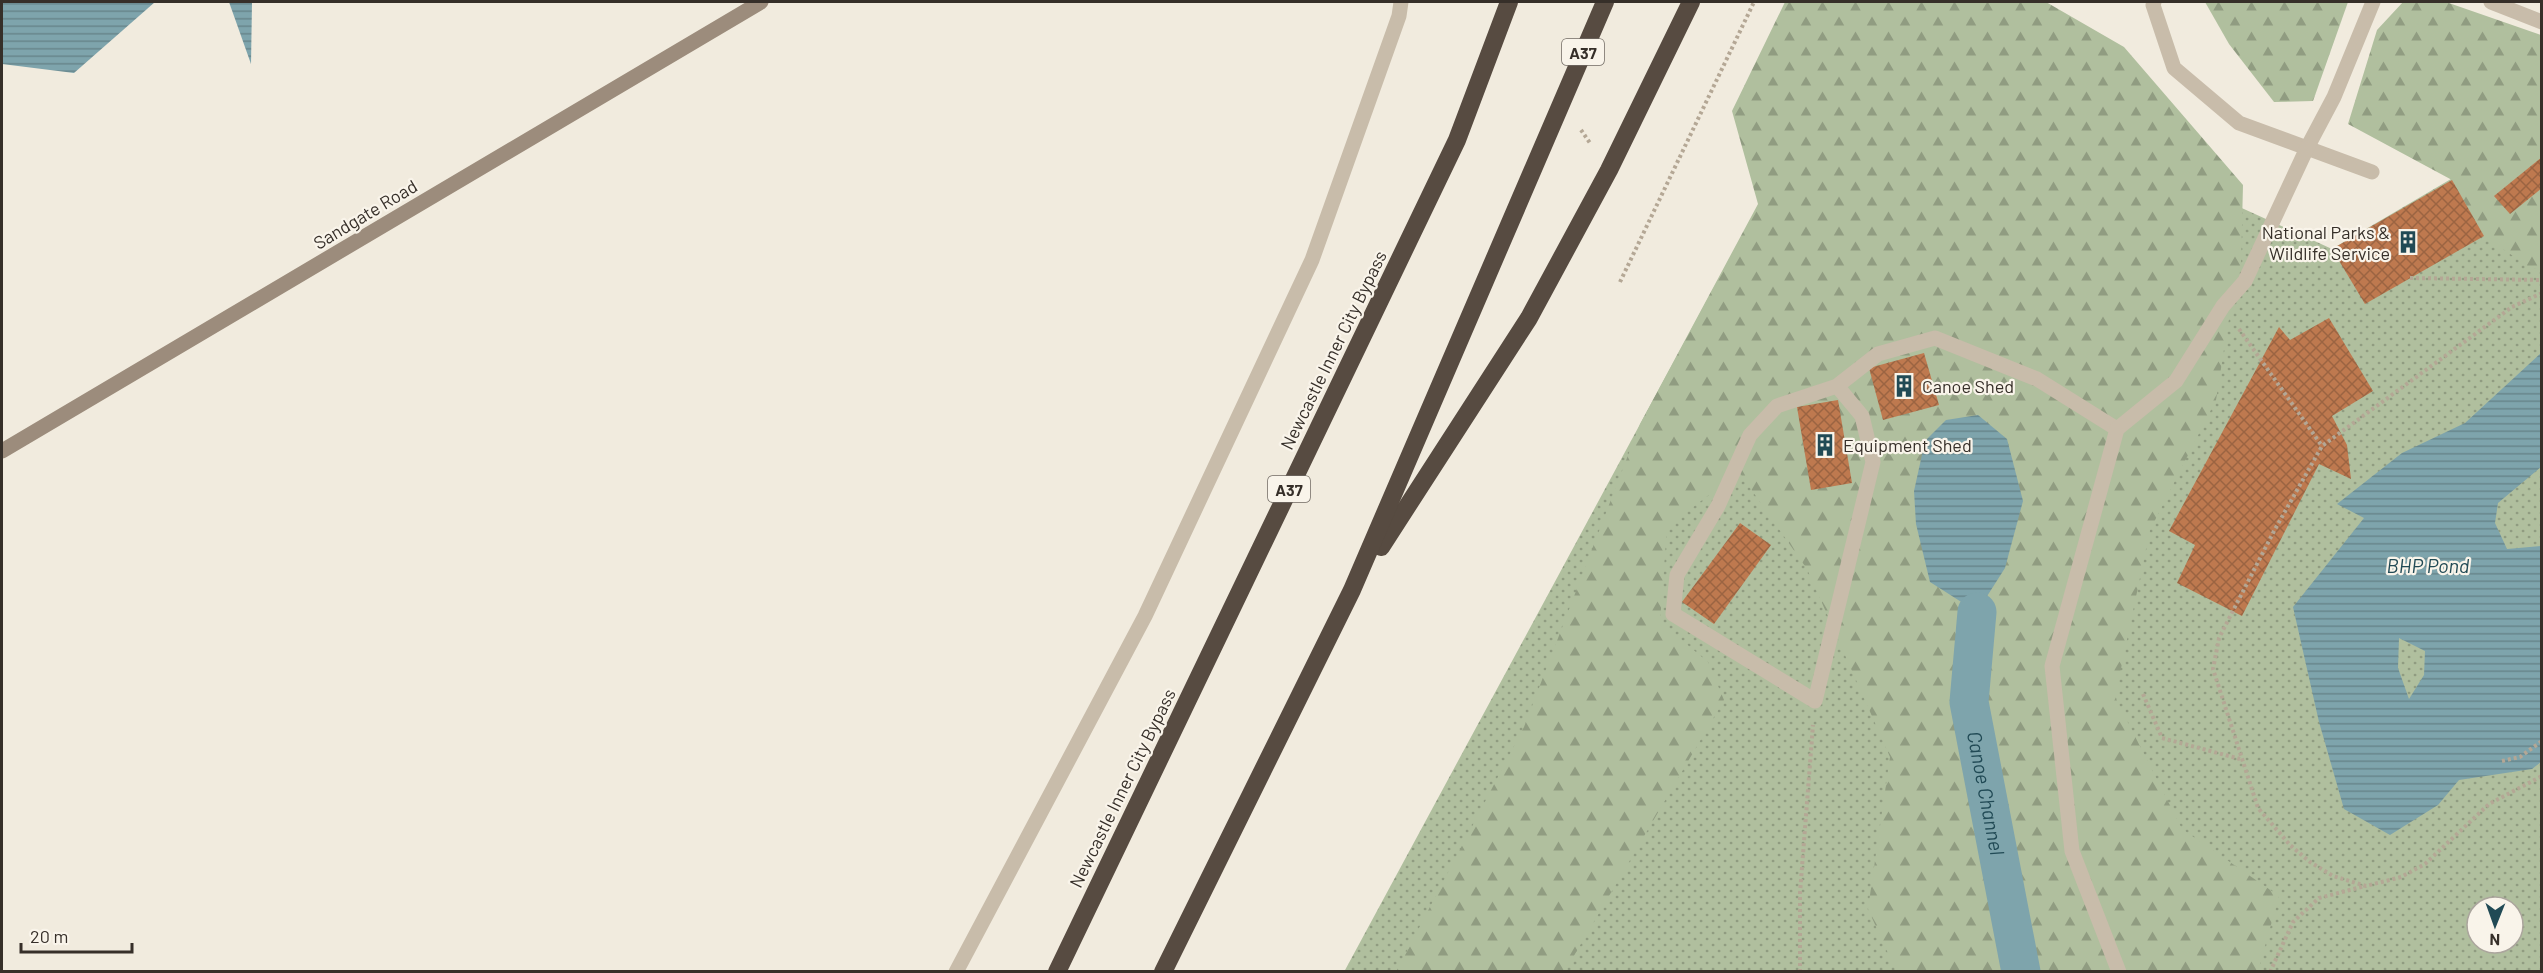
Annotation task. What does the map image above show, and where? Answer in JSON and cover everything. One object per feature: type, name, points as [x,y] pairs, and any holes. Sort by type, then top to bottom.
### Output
[{"type":"highway","name":"Newcastle Inner City Bypass","points":[[1056,972],[1457,140],[1509,2]]},
{"type":"highway","name":"A37","points":[[1163,972],[1352,590],[1605,2]]},
{"type":"highway","points":[[1352,590],[1529,318],[1609,170],[1691,2]]},
{"type":"main road","name":"Sandgate Road","points":[[2,451],[758,4]]},
{"type":"street","points":[[956,972],[1145,616],[1307,271],[1399,15],[1401,2]]},
{"type":"street","points":[[2154,2],[2153,5],[2174,68],[2239,123],[2372,172]]},
{"type":"street","points":[[2118,972],[2072,851],[2052,666],[2116,429],[2176,381],[2223,306],[2245,280],[2307,148],[2334,97],[2373,2]]},
{"type":"street","points":[[2491,2],[2541,22]]},
{"type":"street","points":[[1837,386],[1863,416],[1873,462],[1815,701],[1770,671],[1673,614],[1677,575],[1718,506],[1750,435],[1777,406],[1837,386],[1878,354],[1935,338],[2037,379],[2116,429]]},
{"type":"path","points":[[1620,282],[1754,2]]},
{"type":"path","points":[[1562,102],[1609,170]]},
{"type":"path","points":[[2410,278],[2541,280]]},
{"type":"path","points":[[2366,886],[2333,876],[2310,862],[2290,845],[2258,808],[2213,669],[2219,638],[2274,531],[2322,446],[2512,307],[2541,293]]},
{"type":"path","points":[[2223,306],[2322,446]]},
{"type":"path","points":[[2143,694],[2162,738],[2241,759]]},
{"type":"path","points":[[1800,972],[1800,893],[1815,701]]},
{"type":"path","points":[[2502,761],[2520,757],[2541,741]]},
{"type":"path","points":[[2276,972],[2270,969],[2293,922],[2319,898],[2401,877],[2425,864],[2489,804],[2541,776]]},
{"type":"green space","points":[[1785,2],[2046,2],[2124,47],[2243,185],[2241,265],[2228,324],[2216,400],[2150,530],[2115,697],[2182,829],[2279,896],[2258,971],[1896,971],[1868,909],[1890,757],[1807,569],[1739,472],[1667,527],[1660,622],[1708,662],[1724,700],[1565,971],[1396,972],[1524,727],[1640,424],[1758,204],[1732,111]]},
{"type":"green space","points":[[2205,2],[2348,2],[2313,101],[2274,102],[2229,44]]},
{"type":"green space","points":[[2403,2],[2446,2],[2541,35],[2541,270],[2529,267],[2484,236],[2452,180],[2348,124],[2377,30]]},
{"type":"green space","points":[[2541,126],[2541,971],[1344,972],[1759,204],[2072,131],[2332,249]]},
{"type":"water","points":[[2,2],[155,2],[74,73],[2,64]]},
{"type":"water","points":[[229,2],[252,2],[251,64]]},
{"type":"water","name":"BHP Pond","points":[[2541,353],[2541,467],[2498,503],[2495,523],[2507,549],[2541,546],[2541,762],[2532,769],[2459,780],[2438,805],[2390,835],[2344,809],[2319,722],[2293,607],[2364,518],[2337,504],[2402,453],[2465,423]],"holes":[[[2399,638],[2425,651],[2424,675],[2409,699],[2398,668]]]},
{"type":"water","points":[[1978,415],[2007,439],[2023,501],[2005,568],[1977,612],[1930,582],[1916,524],[1914,491],[1925,441],[1946,420]]},
{"type":"building","points":[[2542,157],[2542,188],[2510,214],[2494,196]]},
{"type":"building","name":"National Parks & Wildlife Service","points":[[2452,180],[2484,236],[2365,304],[2332,249]]},
{"type":"building","points":[[2329,318],[2373,391],[2332,416],[2347,445],[2351,479],[2319,464],[2242,616],[2177,583],[2195,545],[2169,531],[2279,327],[2290,340]]},
{"type":"building","name":"Canoe Shed","points":[[1924,353],[1939,405],[1883,420],[1869,368]]},
{"type":"building","name":"Equipment Shed","points":[[1838,400],[1852,483],[1811,490],[1797,407]]},
{"type":"building","points":[[1740,523],[1771,545],[1714,624],[1682,602]]},
{"type":"waterway","name":"Canoe Channel","points":[[1977,612],[1969,702],[2021,972]]},
{"type":"place","name":"National Parks & Wildlife Service","points":[[2408,242]]},
{"type":"place","name":"Canoe Shed","points":[[1904,386]]},
{"type":"place","name":"Equipment Shed","points":[[1825,445]]}]
